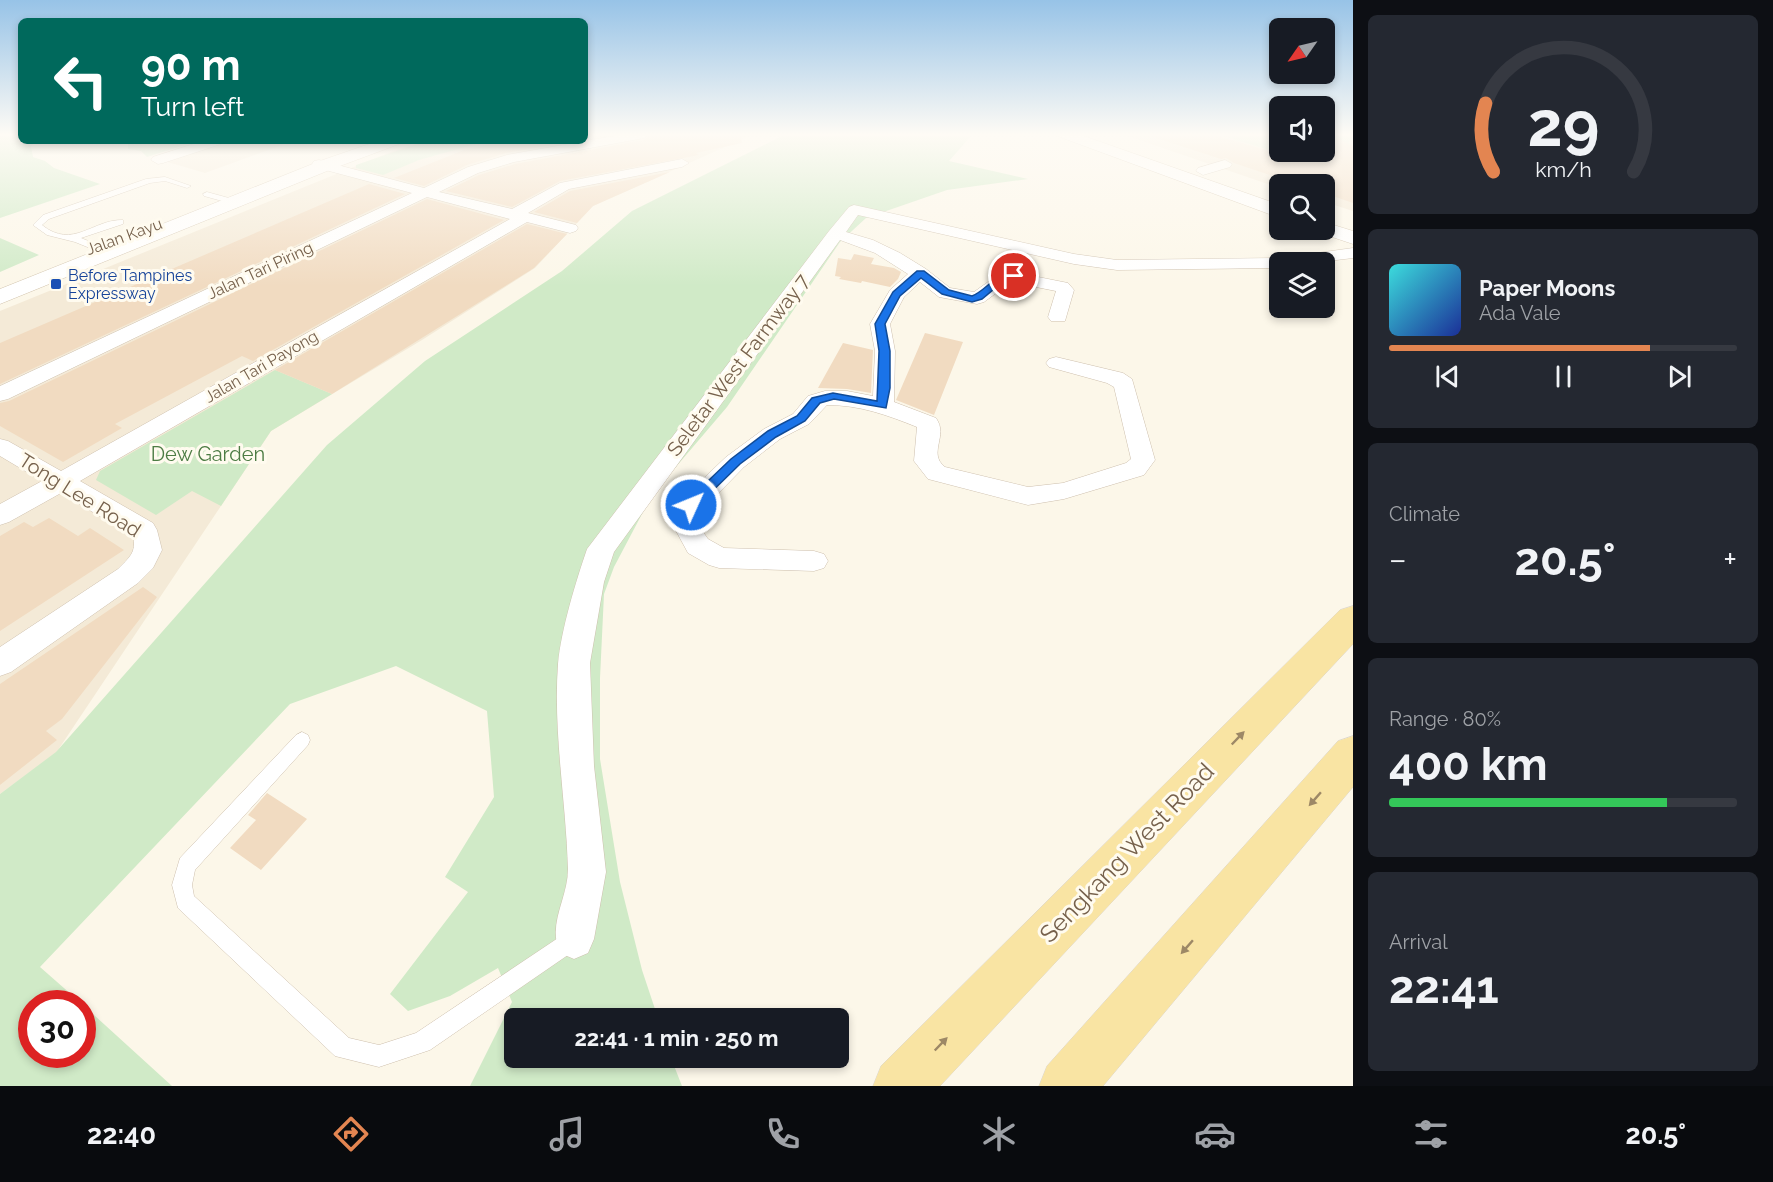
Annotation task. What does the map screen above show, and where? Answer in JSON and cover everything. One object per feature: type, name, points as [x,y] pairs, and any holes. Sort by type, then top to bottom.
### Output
[{"type":"main road","name":"Jalan Kayu","points":[[0,281],[82,245],[261,185]]},
{"type":"main road","points":[[1205,185],[1269,208]]},
{"type":"main road","points":[[1242,185],[1269,194]]},
{"type":"main road","points":[[1335,218],[1353,225]]},
{"type":"main road","points":[[1335,233],[1353,238]]},
{"type":"main road","name":"Jalan Kayu","points":[[0,297],[82,245]]},
{"type":"main road","name":"Sengkang West Road","points":[[901,1086],[1353,620]]},
{"type":"main road","points":[[1067,1086],[1353,755]]},
{"type":"street","points":[[397,185],[570,228]]},
{"type":"street","name":"Jalan Tari Piring","points":[[0,394],[440,185]]},
{"type":"street","name":"Jalan Tari Payong","points":[[0,516],[518,216],[565,186],[572,185]]},
{"type":"street","name":"Seletar West Farmway 7","points":[[574,939],[587,872],[577,766],[574,663],[590,582],[601,549],[854,210],[1074,259],[1117,265],[1269,263]]},
{"type":"street","points":[[835,234],[869,243],[920,273],[945,292],[972,299],[977,298],[1008,276],[1056,284],[1065,290],[1058,316]]},
{"type":"street","points":[[1335,256],[1353,253]]},
{"type":"street","points":[[882,405],[885,388],[885,351],[880,324],[896,294],[920,273]]},
{"type":"street","points":[[814,561],[719,558],[699,546],[688,529],[686,519],[691,505],[735,462],[772,434],[801,418],[816,401],[833,396],[882,405],[928,423],[930,429],[924,456],[928,468],[937,473],[1028,496],[1064,491],[1135,469],[1143,460],[1124,384],[1115,378],[1056,363]]},
{"type":"street","name":"Tong Lee Road","points":[[0,446],[144,530],[149,540],[149,550],[143,562],[128,576],[0,663]]},
{"type":"lane","points":[[120,222],[82,245],[40,229],[37,225],[46,217],[138,185]]},
{"type":"lane","points":[[183,185],[187,186]]},
{"type":"lane","points":[[302,740],[187,865],[182,885],[185,901],[343,1048],[379,1056],[422,1042],[574,939]]},
{"type":"shaded area","points":[[310,185],[641,185],[593,206],[535,268],[422,340],[271,431],[56,753],[0,794],[0,311]]},
{"type":"shaded area","points":[[1335,185],[1353,185],[1353,211],[1335,205]]},
{"type":"green space","points":[[0,185],[98,185],[0,218]]},
{"type":"green space","points":[[685,185],[986,185],[947,190],[866,218],[840,242],[727,407],[652,495],[614,567],[604,594],[600,678],[600,759],[620,882],[642,970],[655,1008],[509,1008],[512,1002],[498,968],[450,996],[408,1011],[390,994],[468,892],[445,877],[494,797],[487,711],[396,666],[290,704],[40,967],[66,990],[18,990],[18,1068],[96,1068],[96,1017],[172,1086],[0,1086],[0,794],[56,752],[327,445],[425,361],[562,271],[632,211]]},
{"type":"green space","points":[[0,238],[39,255],[0,272]]},
{"type":"green space","name":"Dew Garden","points":[[275,370],[332,394],[271,431],[221,506],[192,491],[156,515],[96,480],[100,471]]},
{"type":"green space","points":[[504,1018],[504,1068],[675,1068],[682,1086],[470,1086]]},
{"type":"building","points":[[367,185],[405,194],[0,384],[0,343]]},
{"type":"building","points":[[459,185],[553,185],[512,207],[446,191]]},
{"type":"building","points":[[603,185],[641,185],[593,206],[577,223],[534,212],[570,191]]},
{"type":"building","points":[[1335,185],[1353,185],[1353,203],[1335,197]]},
{"type":"building","points":[[427,199],[504,220],[253,361],[242,356],[115,424],[122,428],[63,462],[0,426],[0,403],[9,401]]},
{"type":"building","points":[[527,224],[567,234],[534,268],[332,394],[275,370]]},
{"type":"building","points":[[854,254],[874,258],[871,264],[894,268],[901,272],[898,279],[890,287],[839,279],[841,277],[835,276],[838,258],[851,260]]},
{"type":"building","points":[[925,333],[963,342],[934,415],[896,400]]},
{"type":"building","points":[[843,343],[873,350],[871,393],[818,388]]},
{"type":"building","points":[[49,518],[78,536],[90,528],[124,550],[0,631],[0,536],[24,522],[33,527]]},
{"type":"building","points":[[143,587],[157,597],[62,719],[46,731],[57,740],[0,785],[0,684]]},
{"type":"building","points":[[267,793],[307,819],[261,870],[230,848],[256,820],[248,815]]},
{"type":"place","name":"Before Tampines Expressway","points":[[56,284]]},
{"type":"route","points":[[691,505],[735,462],[772,434],[801,418],[816,401],[833,396],[882,405],[885,388],[885,351],[880,324],[896,294],[920,273],[945,292],[972,299],[979,297],[1002,278],[1014,276]]}]
